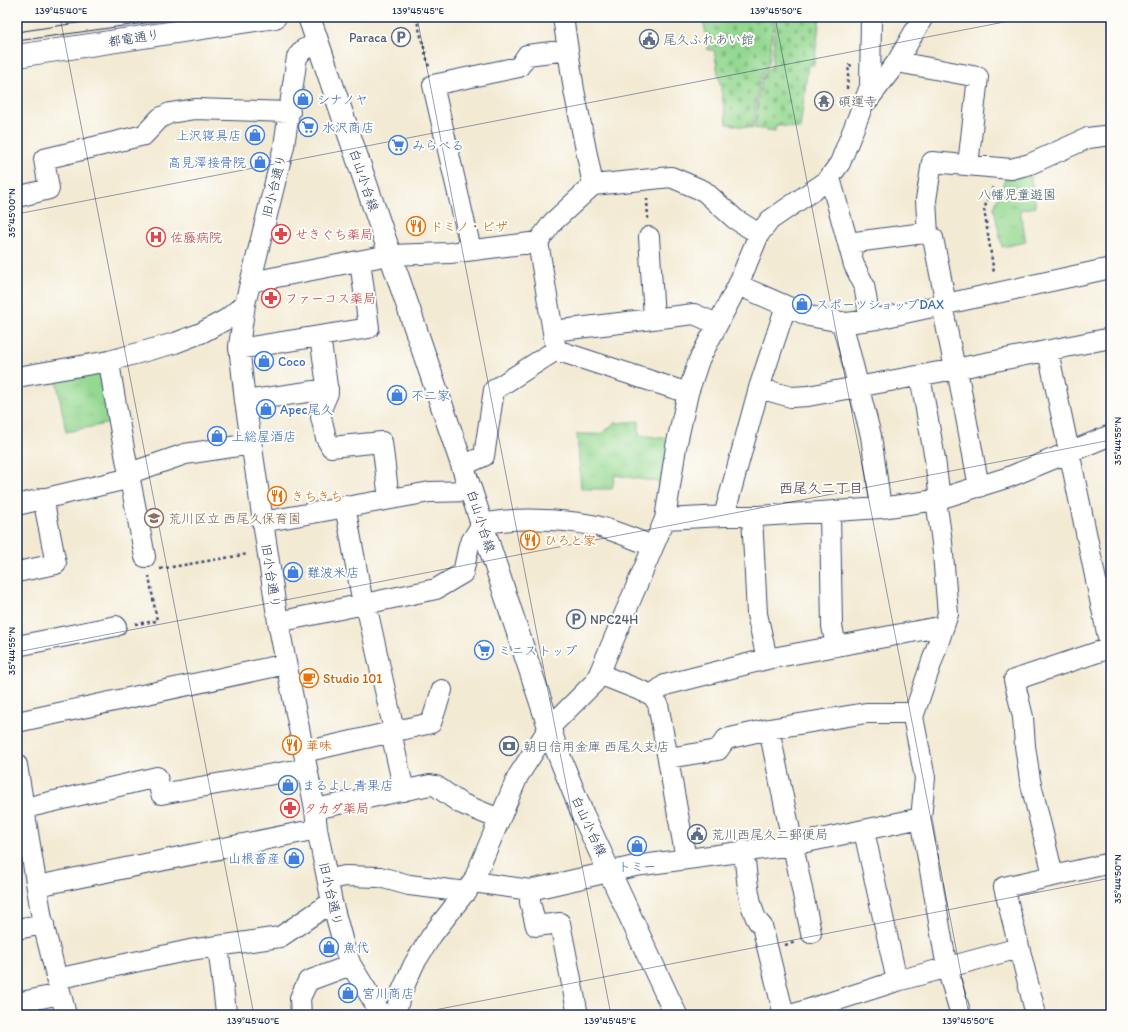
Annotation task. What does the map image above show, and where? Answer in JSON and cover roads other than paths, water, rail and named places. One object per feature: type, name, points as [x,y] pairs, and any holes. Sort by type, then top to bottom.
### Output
[{"type":"main road","name":"都電通り","points":[[17,56],[275,17]]},
{"type":"main road","name":"白山小台線","points":[[309,17],[389,255],[471,491],[549,728],[569,782],[676,1015]]},
{"type":"street","points":[[563,17],[593,184]]},
{"type":"street","points":[[395,1015],[401,993],[414,964],[432,935],[470,887],[518,776],[549,728],[594,683],[599,674],[665,519],[676,447],[688,393],[699,360],[738,285],[759,234],[770,220],[827,181],[840,163],[870,87],[871,17]]},
{"type":"street","points":[[863,107],[897,62],[923,17]]},
{"type":"street","name":"旧小台通り","points":[[318,44],[304,49],[297,57],[284,146],[245,304],[239,349],[262,522],[278,622],[306,760],[317,829],[332,902],[351,965],[382,1015]]},
{"type":"street","points":[[471,250],[433,85],[519,67],[527,55],[568,50]]},
{"type":"street","points":[[897,62],[978,77],[968,165]]},
{"type":"street","points":[[17,197],[49,189],[44,159],[144,135],[160,118],[170,113],[195,109],[290,112]]},
{"type":"street","points":[[928,235],[926,200],[932,162],[1011,169],[1030,164],[1088,138],[1111,135]]},
{"type":"street","points":[[251,282],[389,255],[450,253],[538,242],[553,222],[593,184],[671,177],[704,191],[735,219],[759,234]]},
{"type":"street","points":[[830,178],[854,265],[864,285],[870,320]]},
{"type":"street","points":[[848,243],[924,233],[933,238],[978,487]]},
{"type":"street","points":[[649,237],[654,318]]},
{"type":"street","points":[[538,242],[555,340]]},
{"type":"street","points":[[239,349],[369,328],[360,261]]},
{"type":"street","points":[[738,285],[809,316],[842,322],[870,320],[1111,268]]},
{"type":"street","points":[[19,376],[109,360],[175,343],[201,333],[227,319],[245,304]]},
{"type":"street","points":[[724,516],[759,388],[786,306]]},
{"type":"street","points":[[462,466],[484,456],[494,390],[555,340],[654,318],[694,314],[717,324]]},
{"type":"street","points":[[842,322],[871,436],[881,508]]},
{"type":"street","points":[[320,336],[328,389],[328,393],[322,406],[321,417],[326,438],[331,447],[382,442],[389,499]]},
{"type":"street","points":[[759,388],[791,397],[808,396],[920,376],[1111,338]]},
{"type":"street","points":[[555,340],[590,359],[688,393]]},
{"type":"street","points":[[1048,351],[1068,454],[1111,650],[1014,680],[1022,717],[1024,746],[1030,780],[1053,875]]},
{"type":"street","points":[[109,360],[115,404],[131,476],[147,564]]},
{"type":"street","points":[[920,376],[935,459],[948,614],[913,717],[925,778],[921,818],[947,968],[961,1015]]},
{"type":"street","points":[[245,401],[328,389]]},
{"type":"street","points":[[665,519],[830,512],[881,508],[938,500],[1009,477],[1111,435]]},
{"type":"street","points":[[17,506],[131,476],[184,454],[251,444]]},
{"type":"street","points":[[262,522],[430,492],[471,491]]},
{"type":"street","points":[[17,572],[56,564],[43,498]]},
{"type":"street","points":[[345,506],[364,604],[393,731],[404,791]]},
{"type":"street","points":[[830,512],[832,626],[836,646]]},
{"type":"street","points":[[752,516],[757,614],[768,660]]},
{"type":"street","points":[[278,622],[436,589],[463,574],[469,545],[482,524],[498,520],[533,519],[592,525],[653,546]]},
{"type":"street","points":[[17,646],[116,626]]},
{"type":"street","points":[[652,695],[665,685],[768,660],[944,626]]},
{"type":"street","points":[[17,722],[286,664]]},
{"type":"street","points":[[599,674],[652,695],[658,704],[686,858]]},
{"type":"street","points":[[21,800],[157,777],[161,794],[306,760],[393,731],[430,723],[442,690]]},
{"type":"street","points":[[668,758],[718,750],[726,739],[769,729],[866,713],[914,713]]},
{"type":"street","points":[[769,729],[811,933]]},
{"type":"street","points":[[17,765],[21,800],[44,924],[66,1015]]},
{"type":"street","points":[[315,809],[404,791],[430,784],[436,786],[460,803],[499,819]]},
{"type":"street","points":[[328,880],[345,876],[380,877],[409,885],[530,890],[610,871],[686,858],[792,845],[921,818]]},
{"type":"street","points":[[37,886],[317,829]]},
{"type":"street","points":[[864,830],[897,981]]},
{"type":"street","points":[[744,850],[751,898],[757,922],[762,926],[784,1015]]},
{"type":"street","points":[[1036,1015],[1004,887],[1111,863]]},
{"type":"street","points":[[530,890],[530,902],[536,926],[560,923],[578,1015]]},
{"type":"street","points":[[17,1003],[58,987],[190,950],[280,937],[332,902]]},
{"type":"street","points":[[17,929],[44,924]]},
{"type":"street","points":[[218,946],[226,1012]]},
{"type":"street","points":[[791,1015],[897,981],[1019,948]]},
{"type":"street","points":[[301,1015],[300,998],[308,981],[351,965]]},
{"type":"tram line","points":[[17,32],[117,17]]},
{"type":"tram line","points":[[17,41],[187,17]]},
{"type":"place","name":"Paraca","points":[[401,37]]},
{"type":"place","name":"尾久ふれあい館","points":[[649,39]]},
{"type":"place","name":"シナノヤ","points":[[303,99]]},
{"type":"place","name":"碩運寺","points":[[824,101]]},
{"type":"place","name":"水沢商店","points":[[308,127]]},
{"type":"place","name":"上沢寝具店","points":[[255,135]]},
{"type":"place","name":"みらべる","points":[[398,145]]},
{"type":"place","name":"高見澤接骨院","points":[[260,162]]},
{"type":"place","name":"ドミノ・ピザ","points":[[416,226]]},
{"type":"place","name":"せきぐち薬局","points":[[281,234]]},
{"type":"place","name":"佐藤病院","points":[[156,237]]},
{"type":"place","name":"ファーコス薬局","points":[[271,298]]},
{"type":"place","name":"スポーツショップDAX","points":[[802,304]]},
{"type":"place","name":"Coco","points":[[264,361]]},
{"type":"place","name":"不二家","points":[[397,395]]},
{"type":"place","name":"Apec尾久","points":[[266,409]]},
{"type":"place","name":"上総屋酒店","points":[[217,436]]},
{"type":"place","name":"きちきち","points":[[277,496]]},
{"type":"place","name":"荒川区立 西尾久保育園","points":[[154,518]]},
{"type":"place","name":"ひろと家","points":[[530,540]]},
{"type":"place","name":"難波米店","points":[[293,572]]},
{"type":"place","name":"NPC24H","points":[[576,619]]},
{"type":"place","name":"ミニストップ","points":[[484,650]]},
{"type":"place","name":"Studio 101","points":[[309,678]]},
{"type":"place","name":"華味","points":[[292,745]]},
{"type":"place","name":"朝日信用金庫 西尾久支店","points":[[509,746]]},
{"type":"place","name":"まるよし青果店","points":[[288,785]]},
{"type":"place","name":"タカダ薬局","points":[[290,808]]},
{"type":"place","name":"荒川西尾久二郵便局","points":[[697,834]]},
{"type":"place","name":"トミー","points":[[637,846]]},
{"type":"place","name":"山根畜産","points":[[294,858]]},
{"type":"place","name":"魚代","points":[[329,947]]},
{"type":"place","name":"宮川商店","points":[[348,993]]},
{"type":"district","name":"西尾久二丁目","points":[[821,488]]},
{"type":"park label","name":"八幡児童遊園","points":[[1017,194]]}]
